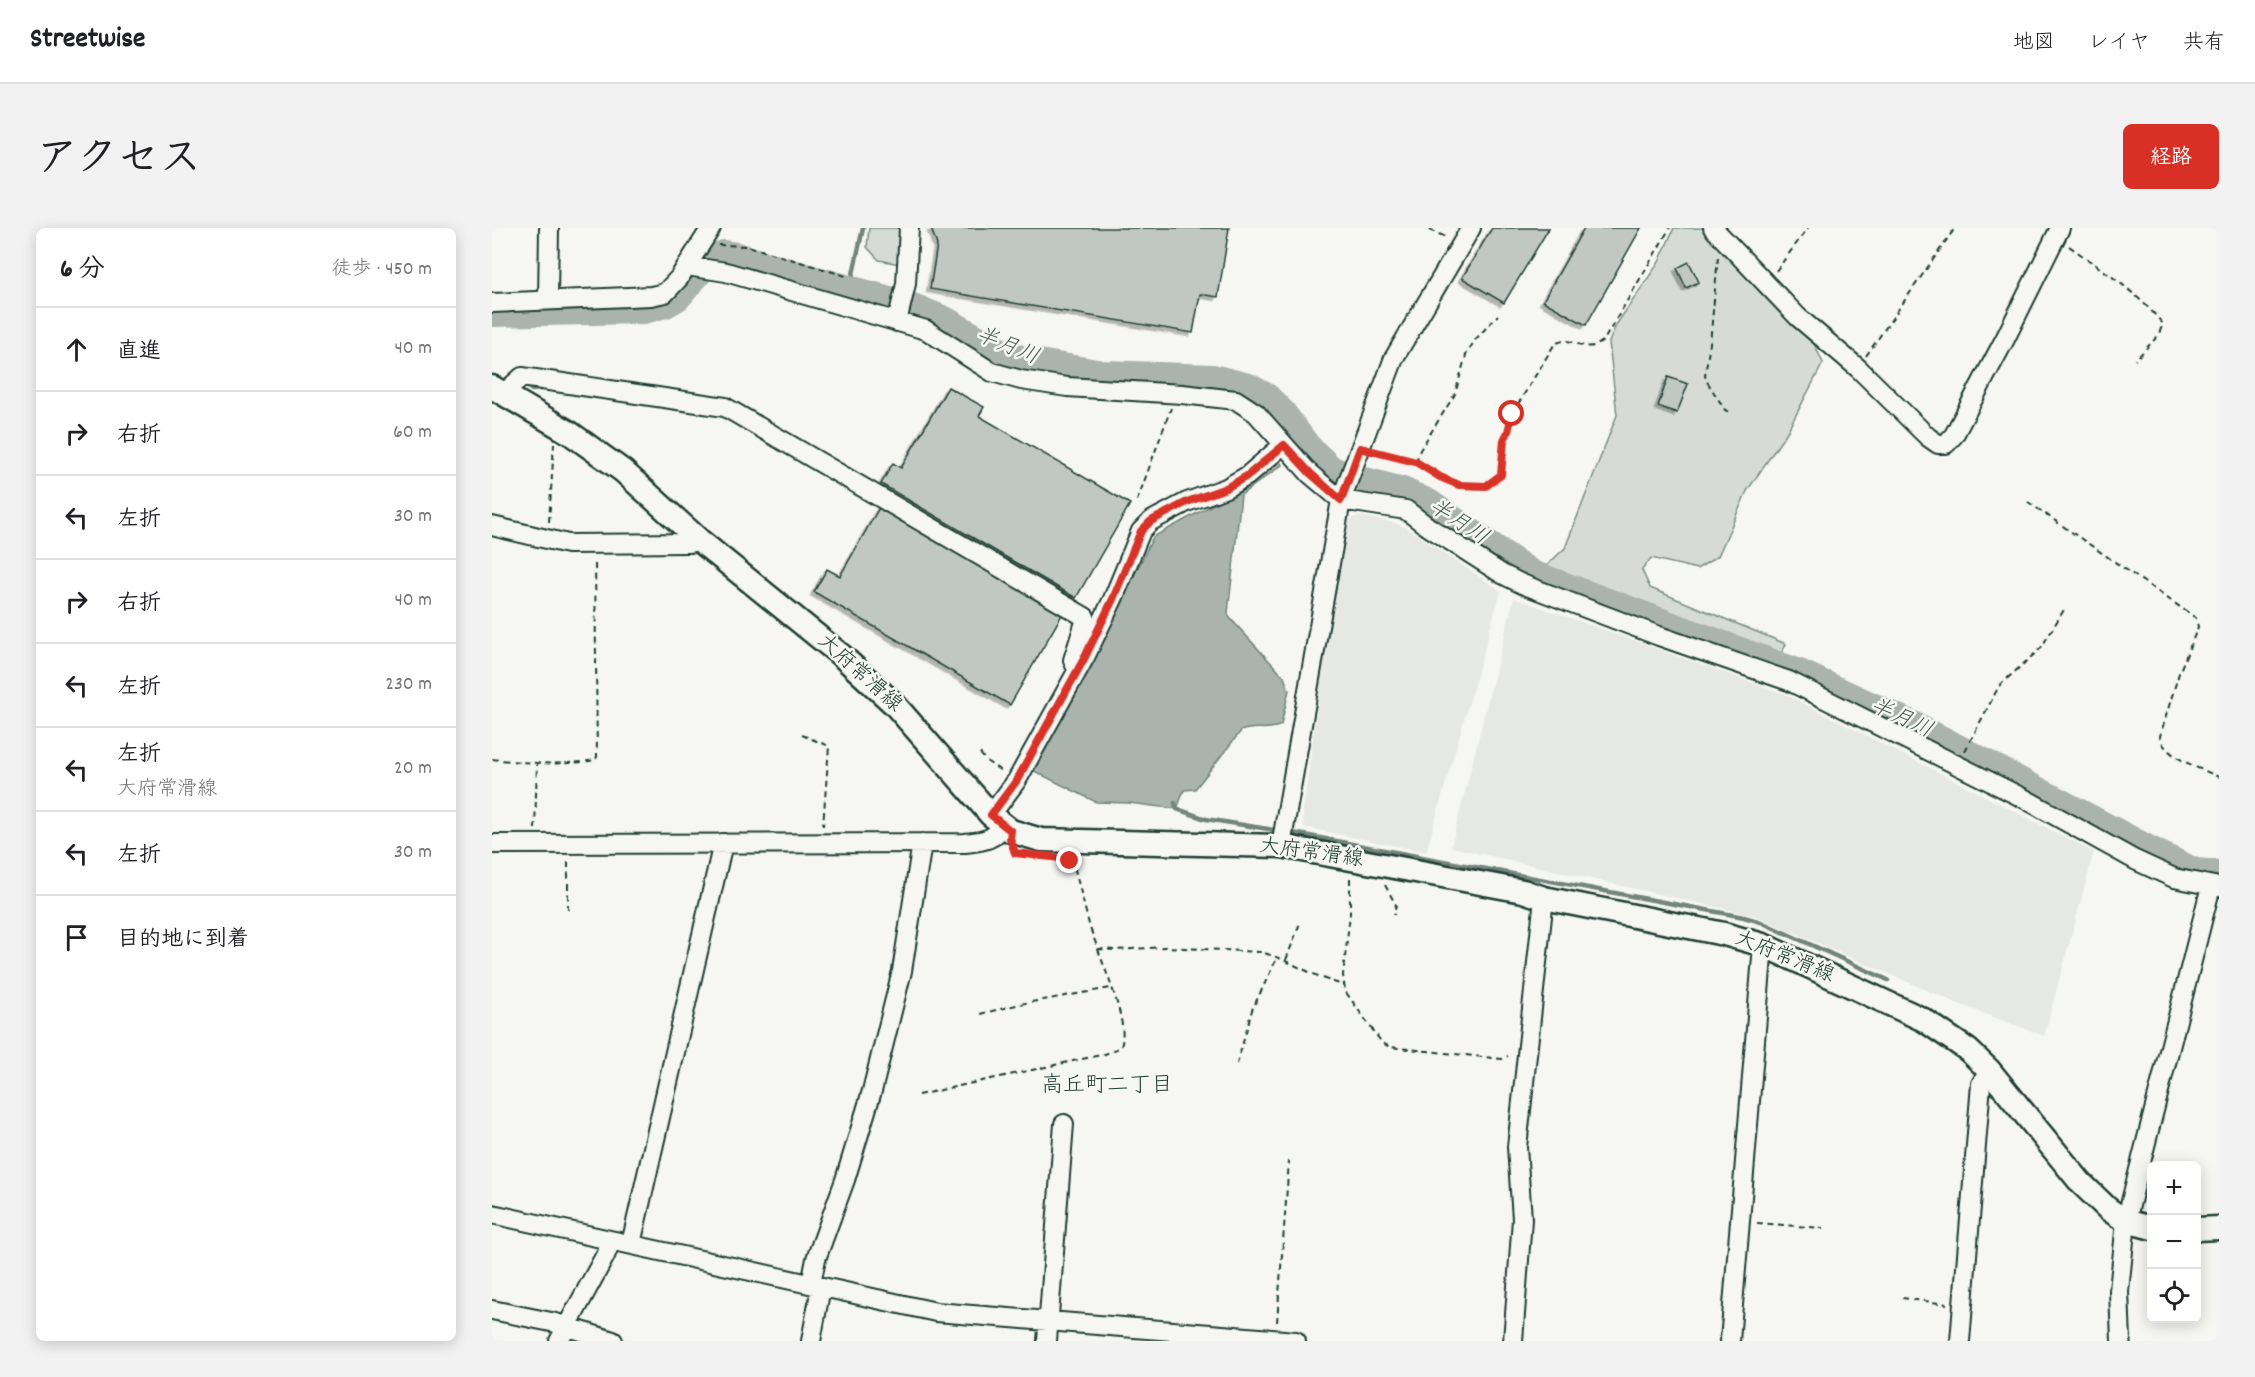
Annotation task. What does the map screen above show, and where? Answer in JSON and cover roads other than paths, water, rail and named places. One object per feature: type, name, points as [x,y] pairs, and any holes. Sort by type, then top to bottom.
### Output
[{"type":"main road","name":"大府常滑線","points":[[497,391],[557,425],[623,471],[699,540],[842,656],[895,705],[997,820],[1016,833],[1041,840],[1281,846],[1523,891],[1544,898],[1724,934],[1764,945],[1924,1020],[1968,1050],[1989,1070],[2081,1183],[2108,1209],[2126,1221],[2147,1227]]},
{"type":"main road","points":[[2201,1229],[2219,1228]]},
{"type":"street","points":[[548,300],[549,228]]},
{"type":"street","points":[[899,316],[906,284],[909,228]]},
{"type":"street","points":[[1281,846],[1343,494],[1394,358],[1471,228]]},
{"type":"street","points":[[1718,233],[1798,317],[1858,368],[1928,437],[1938,444],[1946,444],[1954,435],[2058,233]]},
{"type":"street","points":[[492,303],[651,296],[665,293],[691,267],[707,235]]},
{"type":"street","points":[[691,267],[714,269],[899,316],[926,330],[992,372],[1021,380],[1067,387],[1174,393],[1236,400],[1256,413],[1311,474],[1343,494],[1406,510],[1427,526],[1522,584],[1659,636],[1789,681],[2027,800],[2135,860],[2174,878],[2215,887],[2126,1221],[2119,1291],[2121,1341]]},
{"type":"street","points":[[497,391],[522,377],[725,407],[1085,617],[1073,660],[1077,670]]},
{"type":"street","points":[[492,844],[965,843],[989,839],[998,834],[997,820],[1113,599],[1141,531],[1151,521],[1187,502],[1226,488],[1247,476],[1284,445]]},
{"type":"street","points":[[492,526],[568,544],[690,543],[699,540]]},
{"type":"street","points":[[631,1244],[723,843]]},
{"type":"street","points":[[811,1341],[816,1259],[845,1180],[872,1091],[902,971],[922,843]]},
{"type":"street","points":[[1513,1341],[1522,1219],[1517,1148],[1544,898]]},
{"type":"street","points":[[1730,1341],[1764,945]]},
{"type":"street","points":[[1960,1341],[1982,1084],[1989,1070]]},
{"type":"street","points":[[1047,1341],[1064,1124]]},
{"type":"street","points":[[492,1214],[936,1312],[1296,1341]]},
{"type":"street","points":[[563,1334],[611,1241]]},
{"type":"street","points":[[492,1310],[556,1323],[563,1334],[613,1341]]},
{"type":"waterway","points":[[850,288],[863,228]]},
{"type":"waterway","name":"半月川","points":[[492,314],[644,311],[666,305],[678,298],[707,264],[724,253],[908,304],[945,319],[1005,353],[1028,360],[1103,373],[1213,377],[1249,386],[1267,396],[1283,412],[1308,446],[1331,468],[1343,474],[1403,490],[1429,502],[1532,573],[1802,673],[1918,726],[2195,871],[2219,873]]},
{"type":"waterway","points":[[528,387],[532,390],[542,389]]},
{"type":"waterway","points":[[1175,803],[1177,809],[1206,819],[1280,831]]},
{"type":"waterway","points":[[1288,832],[1744,917],[1761,922],[1888,980]]},
{"type":"district","name":"高丘町二丁目","points":[[1107,1086]]}]
